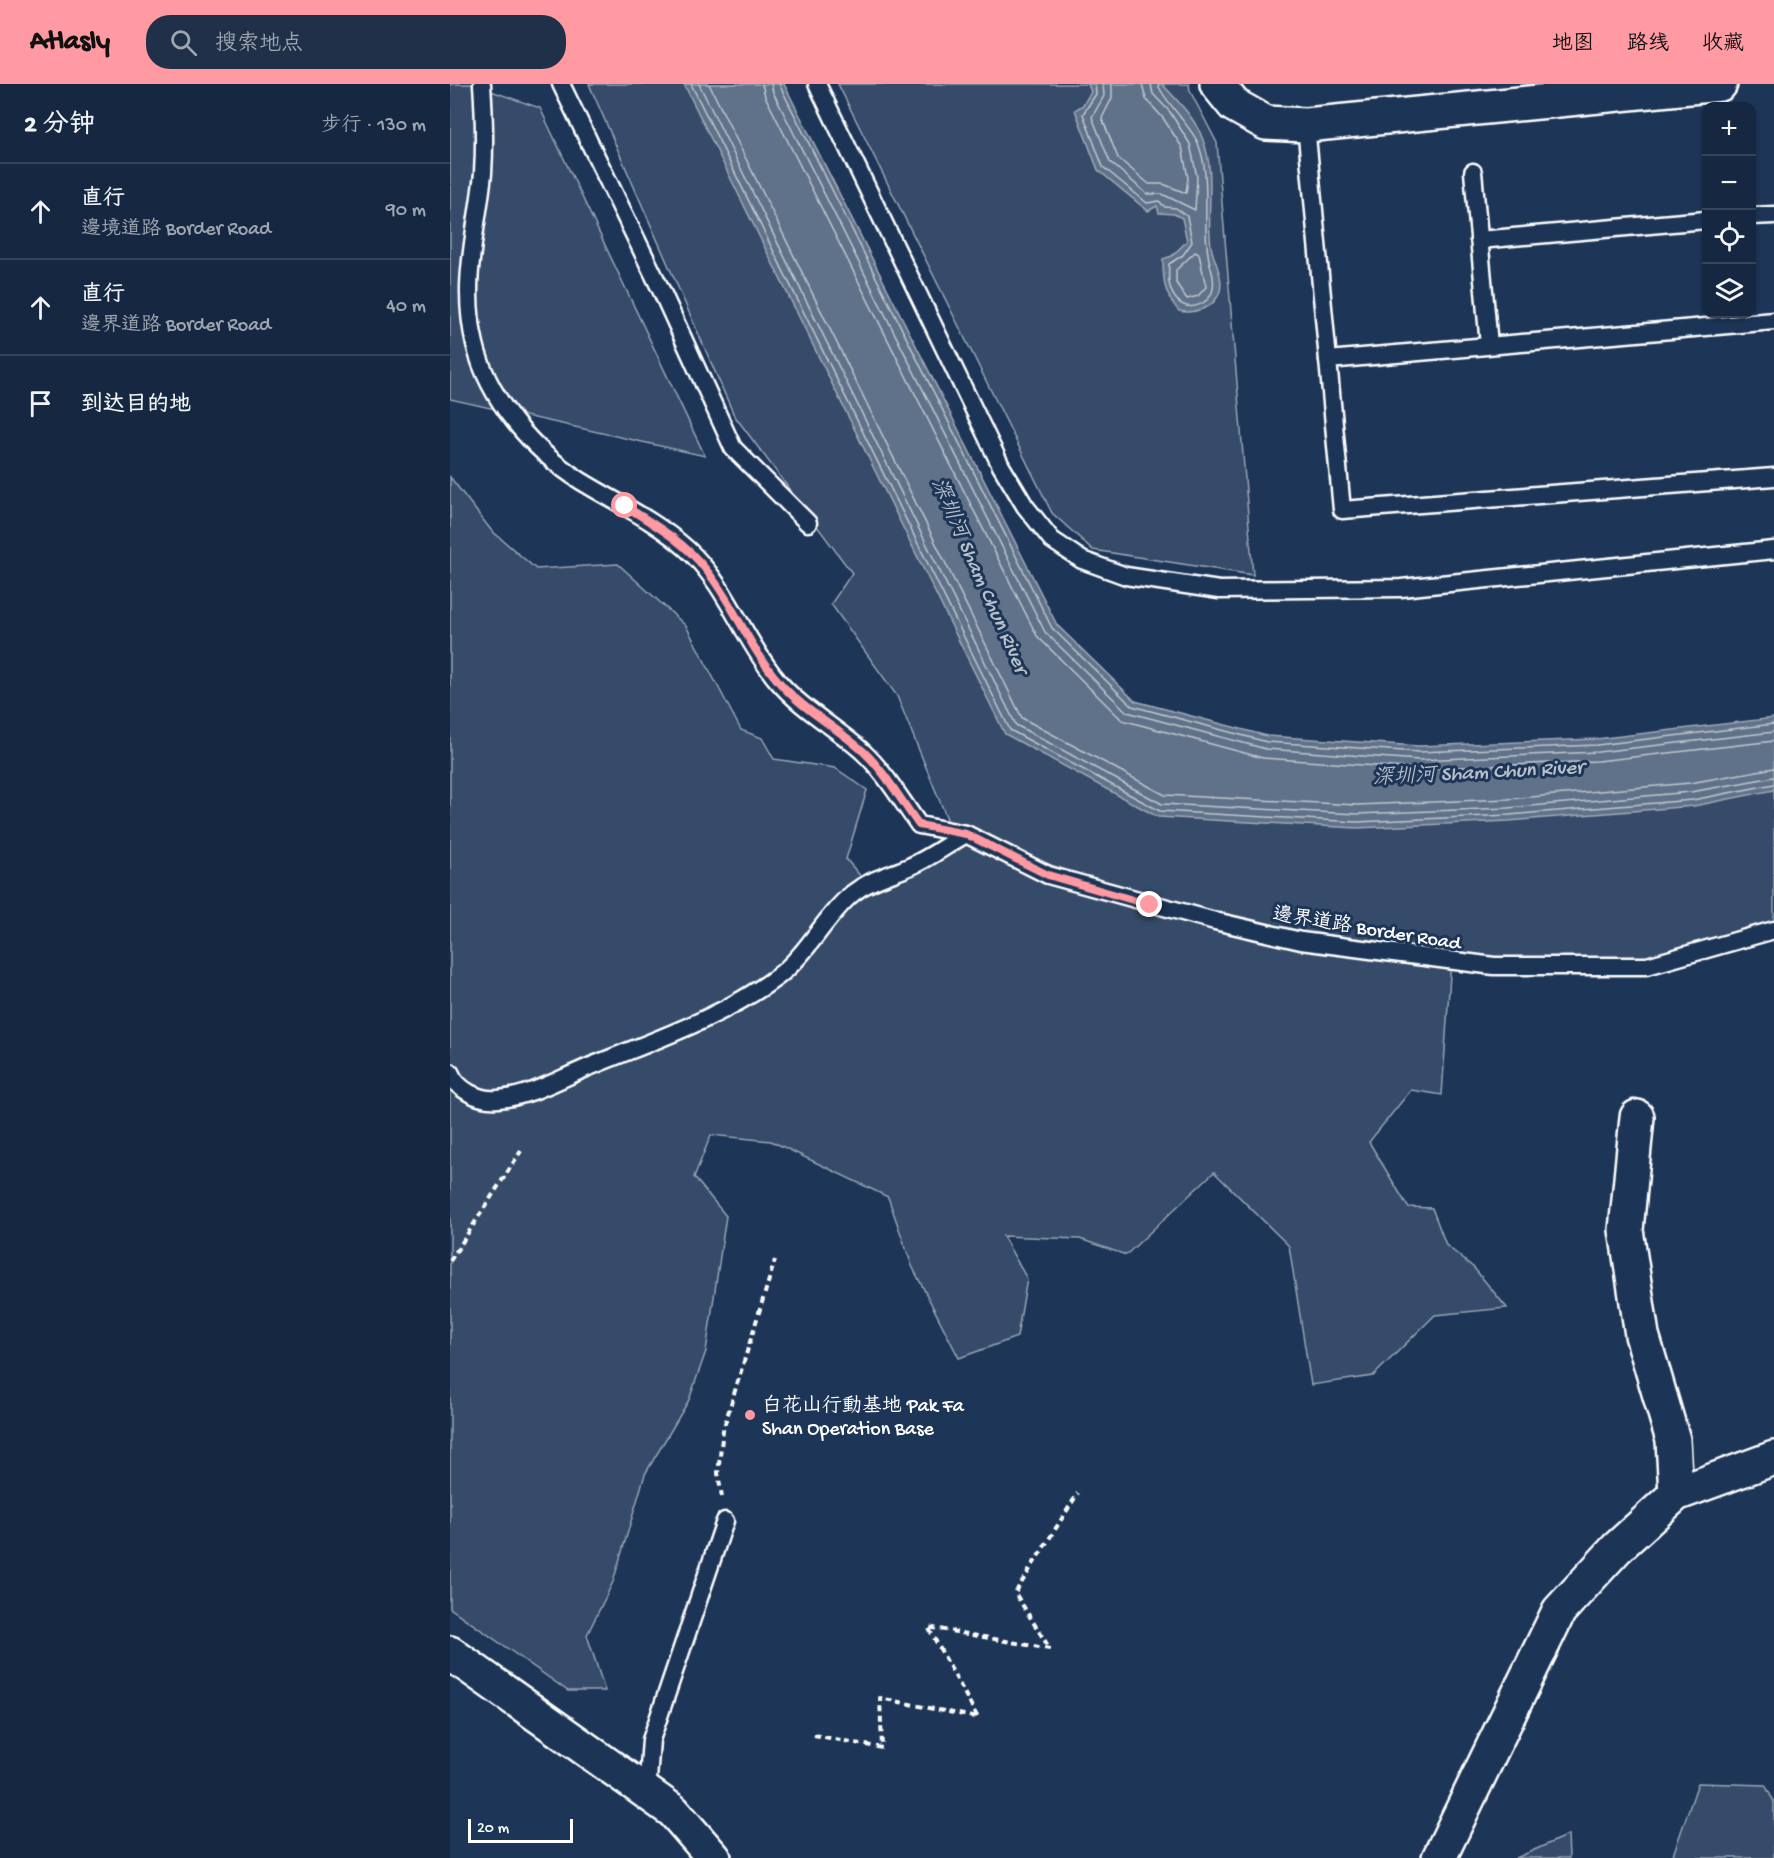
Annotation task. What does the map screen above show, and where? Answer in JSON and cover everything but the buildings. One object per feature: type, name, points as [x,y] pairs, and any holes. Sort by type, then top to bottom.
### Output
[{"type":"street","points":[[1217,84],[1234,105],[1266,123],[1306,125],[1645,86],[1720,84]]},
{"type":"street","points":[[1637,1117],[1626,1230],[1642,1335],[1673,1440],[1677,1494]]},
{"type":"street","points":[[1439,1858],[1559,1611],[1617,1548],[1677,1494],[1774,1458]]},
{"type":"street","points":[[450,1653],[673,1812],[714,1858]]},
{"type":"lane","name":"邊界道路 Border Road","points":[[482,84],[483,171],[467,286],[469,318],[476,347],[486,375],[498,397],[523,430],[556,462],[581,481],[642,516],[687,549],[707,570],[753,649],[779,682],[813,715],[865,754],[880,769],[919,825],[966,834],[1048,875],[1150,905],[1301,941],[1494,966],[1647,966],[1774,930]]},
{"type":"lane","points":[[561,84],[662,292],[733,448],[808,524]]},
{"type":"lane","points":[[817,84],[1001,465],[1025,506],[1052,540],[1082,560],[1126,576],[1219,590],[1401,588],[1774,550]]},
{"type":"lane","points":[[1306,125],[1342,510],[1774,477]]},
{"type":"lane","points":[[1473,171],[1489,345]]},
{"type":"lane","points":[[1756,216],[1774,214]]},
{"type":"lane","points":[[1479,240],[1702,220]]},
{"type":"lane","points":[[1328,360],[1774,321]]},
{"type":"lane","points":[[450,1072],[453,1080],[465,1090],[498,1099],[530,1091],[699,1022],[751,994],[778,976],[802,955],[854,892],[884,874],[911,866],[966,834]]},
{"type":"lane","points":[[647,1793],[651,1740],[725,1521]]},
{"type":"path","points":[[450,1261],[521,1151]]},
{"type":"path","points":[[725,1521],[718,1473],[723,1430],[775,1260]]},
{"type":"path","points":[[814,1735],[882,1748],[880,1698],[978,1718],[928,1627],[1050,1649],[1016,1593],[1078,1494]]},
{"type":"shaded area","points":[[450,84],[471,84],[540,108],[705,456],[450,399]]},
{"type":"shaded area","points":[[589,84],[736,84],[1005,676],[1195,788],[1774,762],[1774,925],[1647,966],[1451,960],[1442,1095],[1411,1090],[1369,1142],[1408,1207],[1432,1208],[1446,1245],[1474,1268],[1507,1308],[1435,1315],[1373,1376],[1311,1385],[1289,1246],[1214,1172],[1126,1255],[1080,1239],[1003,1236],[1027,1279],[1017,1337],[959,1358],[912,1266],[888,1197],[771,1141],[711,1135],[694,1177],[726,1216],[706,1351],[689,1400],[645,1474],[613,1582],[587,1635],[605,1691],[568,1691],[450,1608],[450,477],[491,530],[536,569],[618,564],[686,626],[741,730],[762,738],[774,759],[835,768],[867,790],[846,859],[874,892],[966,836],[952,831],[897,696],[831,604],[852,573],[734,415]],"holes":[[[1019,854],[1115,887],[1060,879]]]},
{"type":"shaded area","points":[[838,84],[1189,84],[1190,91],[1217,143],[1253,575],[1093,550],[1052,513]]},
{"type":"shaded area","points":[[1698,1783],[1765,1785],[1774,1802],[1774,1858],[1672,1858]]},
{"type":"shaded area","points":[[1568,1835],[1569,1858],[1516,1858]]},
{"type":"water","name":"深圳河 Sham Chun River","points":[[684,84],[784,84],[1057,625],[1135,701],[1267,736],[1419,746],[1596,739],[1774,718],[1774,790],[1694,806],[1509,821],[1357,828],[1158,817],[1005,734]]},
{"type":"water","points":[[1088,84],[1162,84],[1186,110],[1200,132],[1209,166],[1211,246],[1221,280],[1220,291],[1209,306],[1191,312],[1179,311],[1165,287],[1163,259],[1172,256],[1187,241],[1182,218],[1174,214],[1159,213],[1157,206],[1148,211],[1098,170],[1075,110],[1083,105],[1091,92]]},
{"type":"place","name":"白花山行動基地 Pak Fa Shan Operation Base","points":[[750,1415]]},
{"type":"route","points":[[625,506],[665,532],[697,559],[723,593],[743,632],[765,666],[795,699],[813,715],[853,743],[880,769],[919,825],[966,834],[1048,875],[1150,905]]}]
